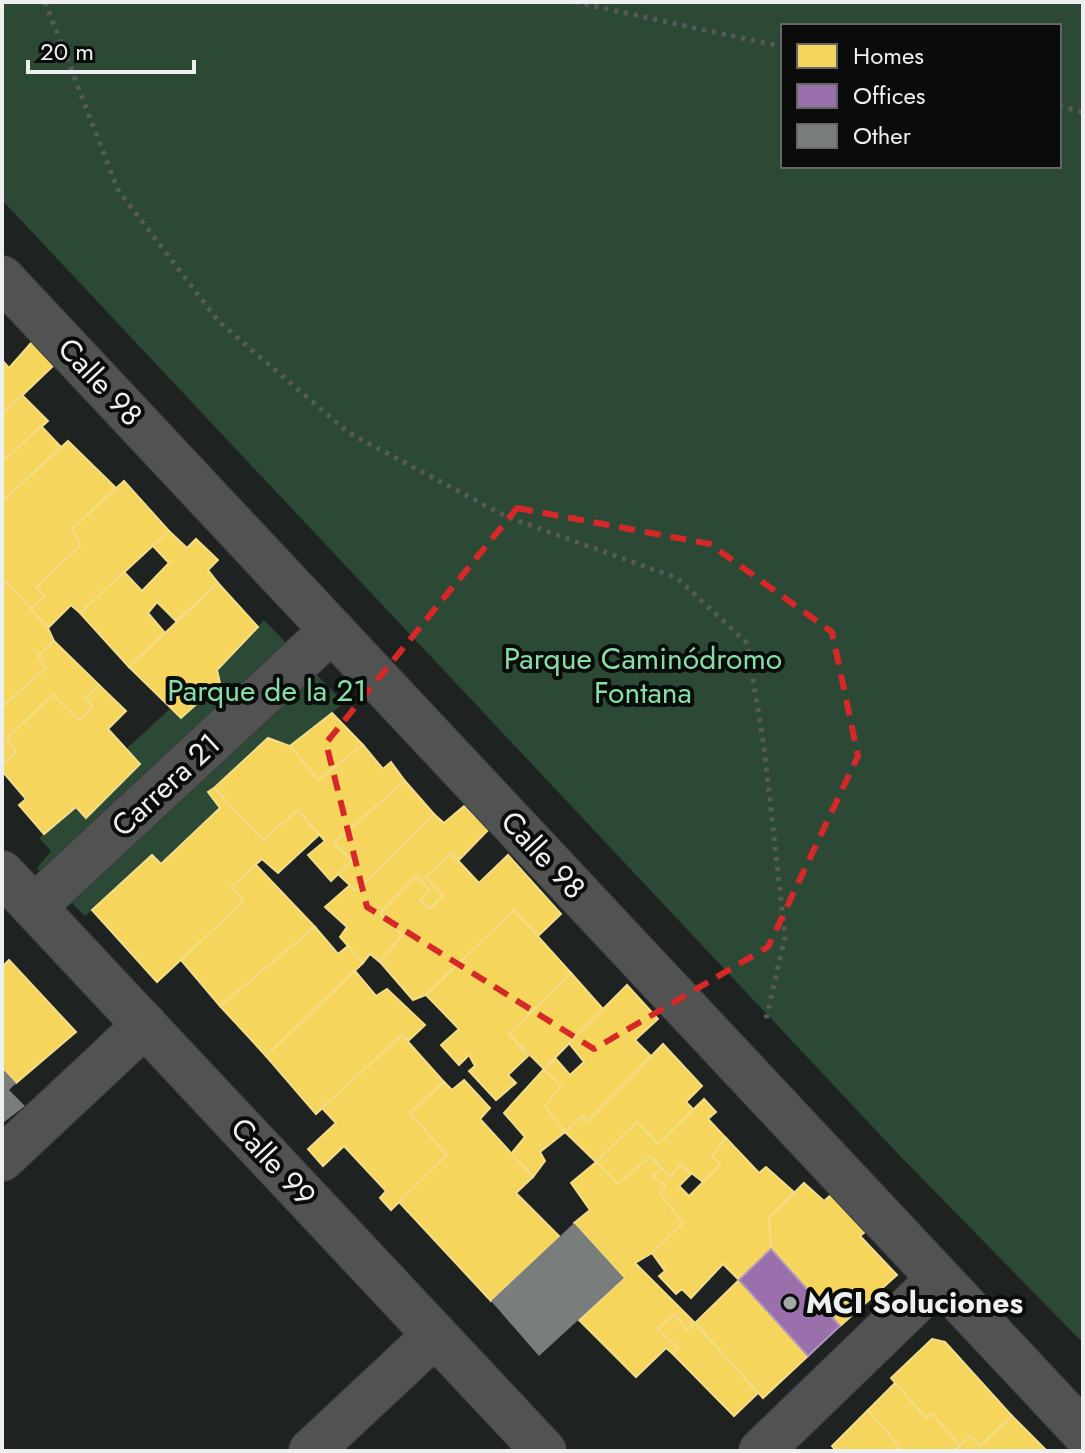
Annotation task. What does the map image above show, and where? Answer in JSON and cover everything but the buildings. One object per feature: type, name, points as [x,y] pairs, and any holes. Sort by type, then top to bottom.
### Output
[{"type":"street","name":"Calle 98","points":[[2,278],[1083,1432]]},
{"type":"street","name":"Carrera 21","points":[[34,907],[332,630]]},
{"type":"street","name":"Calle 99","points":[[2,873],[544,1451]]},
{"type":"street","points":[[2,1159],[145,1025]]},
{"type":"street","points":[[761,1451],[939,1279]]},
{"type":"street","points":[[311,1451],[435,1335]]},
{"type":"path","points":[[55,2],[45,4],[118,190],[219,322],[349,433],[507,517],[677,578],[747,643],[764,746],[785,937],[753,1079]]},
{"type":"path","points":[[575,2],[781,47]]},
{"type":"path","points":[[1061,106],[1083,112]]},
{"type":"highlighted area","points":[[517,508],[710,544],[832,632],[858,756],[768,947],[594,1049],[367,907],[326,743]]},
{"type":"green space","name":"Parque Caminódromo Fontana","points":[[2,2],[1083,2],[1083,1343],[901,1157],[2,200]]},
{"type":"green space","name":"Parque de la 21","points":[[264,620],[344,703],[290,746],[268,739],[209,792],[220,808],[161,864],[152,855],[85,916],[37,868],[51,851],[39,838],[76,807],[86,817],[140,764],[126,749],[171,708],[181,718],[220,684],[217,670]]},
{"type":"place","name":"MCI Soluciones","points":[[790,1303]]}]
